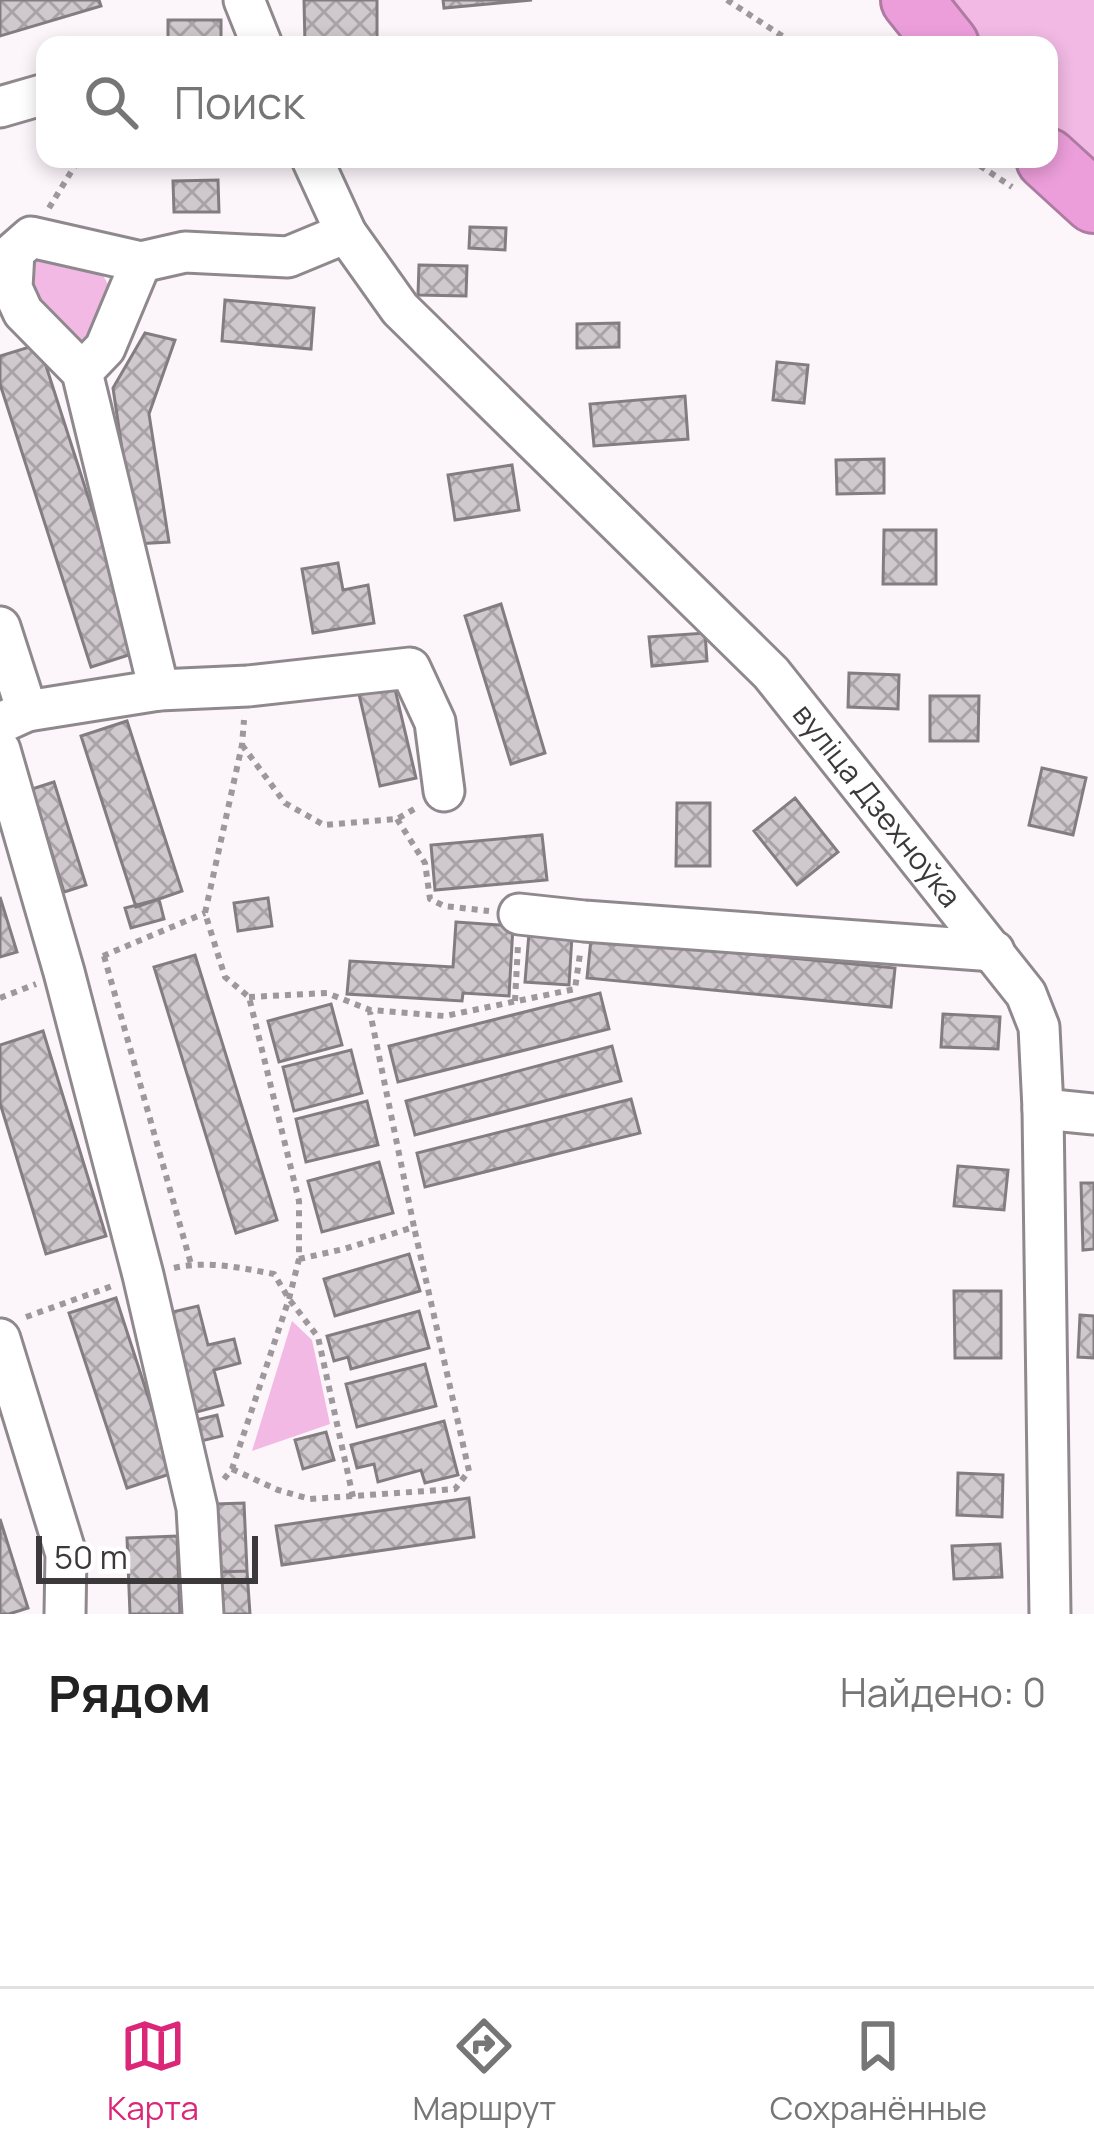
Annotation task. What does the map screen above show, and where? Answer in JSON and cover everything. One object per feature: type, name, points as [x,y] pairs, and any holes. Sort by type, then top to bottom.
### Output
[{"type":"highway","points":[[912,0],[940,36]]},
{"type":"highway","points":[[1057,168],[1094,202]]},
{"type":"street","points":[[244,0],[258,36]]},
{"type":"street","points":[[0,107],[36,97]]},
{"type":"street","name":"вуліца Дзехноўка","points":[[316,168],[346,233],[400,309],[771,673],[1026,994],[1039,1027],[1043,1109],[1050,1614]]},
{"type":"street","points":[[159,690],[82,372],[23,312],[12,288],[15,240],[141,262],[185,252],[288,256],[346,233]]},
{"type":"street","points":[[82,372],[105,348],[141,262]]},
{"type":"street","points":[[0,627],[13,717],[159,690],[248,686],[410,668],[435,722],[445,790]]},
{"type":"street","points":[[0,750],[143,1275],[197,1508],[203,1614]]},
{"type":"street","points":[[519,914],[994,951]]},
{"type":"street","points":[[1043,1109],[1094,1114]]},
{"type":"street","points":[[10,1329],[66,1554],[65,1614]]},
{"type":"path","points":[[727,0],[782,36]]},
{"type":"path","points":[[15,240],[72,168]]},
{"type":"path","points":[[197,1508],[232,1469],[299,1259],[299,1201],[249,997],[225,976],[205,914],[242,745],[248,686]]},
{"type":"path","points":[[242,745],[285,802],[324,825],[397,819],[445,790]]},
{"type":"path","points":[[397,819],[425,863],[430,899],[444,907],[519,914],[515,1001]]},
{"type":"path","points":[[64,972],[205,914]]},
{"type":"path","points":[[249,997],[327,993],[370,1010],[445,1016],[575,989],[584,922]]},
{"type":"path","points":[[104,956],[191,1264]]},
{"type":"path","points":[[232,1469],[310,1499],[455,1489],[469,1471],[370,1010]]},
{"type":"path","points":[[299,1259],[414,1227]]},
{"type":"path","points":[[10,1329],[143,1275],[191,1264],[274,1274],[318,1337],[353,1497]]},
{"type":"shaded area","points":[[951,0],[1094,0],[1094,166],[1058,133],[1058,36],[979,36]]},
{"type":"shaded area","points":[[38,255],[100,270],[114,295],[98,337],[81,345],[65,341],[25,275]]},
{"type":"shaded area","points":[[292,1321],[312,1340],[330,1424],[252,1451]]},
{"type":"building","points":[[0,0],[99,0],[101,6],[0,36]]},
{"type":"building","points":[[304,0],[377,0],[377,36],[305,36]]},
{"type":"building","points":[[443,0],[532,0],[444,8]]},
{"type":"building","points":[[168,20],[221,20],[221,36],[168,36]]},
{"type":"building","points":[[218,180],[219,212],[174,212],[173,181]]},
{"type":"building","points":[[470,227],[506,228],[505,250],[469,248]]},
{"type":"building","points":[[419,265],[467,266],[466,296],[418,295]]},
{"type":"building","points":[[225,300],[314,308],[311,349],[222,341]]},
{"type":"building","points":[[619,323],[619,347],[577,348],[577,324]]},
{"type":"building","points":[[145,333],[175,340],[149,414],[169,542],[136,544],[113,388]]},
{"type":"building","points":[[39,344],[138,652],[91,667],[0,384],[0,356]]},
{"type":"building","points":[[777,362],[808,365],[804,403],[773,400]]},
{"type":"building","points":[[685,396],[688,439],[594,446],[590,404]]},
{"type":"building","points":[[884,459],[884,493],[837,494],[836,460]]},
{"type":"building","points":[[512,465],[519,510],[455,520],[448,475]]},
{"type":"building","points":[[884,530],[936,530],[936,584],[883,584]]},
{"type":"building","points":[[338,563],[343,590],[368,585],[374,623],[313,633],[302,569]]},
{"type":"building","points":[[501,604],[545,753],[511,764],[465,616]]},
{"type":"building","points":[[705,633],[707,661],[652,666],[649,637]]},
{"type":"building","points":[[849,673],[899,675],[898,709],[848,707]]},
{"type":"building","points":[[394,685],[416,778],[380,786],[359,694]]},
{"type":"building","points":[[930,696],[979,696],[978,741],[930,741]]},
{"type":"building","points":[[127,721],[182,891],[136,907],[81,736]]},
{"type":"building","points":[[1042,768],[1086,778],[1073,835],[1029,825]]},
{"type":"building","points":[[54,782],[86,885],[64,892],[32,789]]},
{"type":"building","points":[[795,798],[838,852],[797,885],[754,831]]},
{"type":"building","points":[[677,803],[710,803],[710,866],[676,866]]},
{"type":"building","points":[[542,835],[547,880],[435,890],[431,845]]},
{"type":"building","points":[[0,897],[17,952],[0,957]]},
{"type":"building","points":[[268,898],[272,926],[238,931],[234,903]]},
{"type":"building","points":[[159,899],[164,919],[131,928],[125,908]]},
{"type":"building","points":[[456,922],[513,926],[509,996],[463,993],[462,1001],[347,994],[350,961],[453,967]]},
{"type":"building","points":[[529,933],[572,936],[569,985],[525,982]]},
{"type":"building","points":[[591,939],[895,968],[891,1007],[587,978]]},
{"type":"building","points":[[195,955],[277,1220],[236,1233],[154,967]]},
{"type":"building","points":[[600,993],[609,1029],[398,1082],[389,1046]]},
{"type":"building","points":[[331,1004],[342,1045],[279,1062],[268,1021]]},
{"type":"building","points":[[943,1014],[1000,1017],[998,1049],[941,1047]]},
{"type":"building","points":[[43,1031],[106,1236],[46,1254],[0,1103],[0,1045]]},
{"type":"building","points":[[612,1046],[621,1081],[415,1135],[406,1101]]},
{"type":"building","points":[[351,1050],[362,1093],[294,1111],[283,1067]]},
{"type":"building","points":[[631,1099],[640,1133],[425,1187],[417,1153]]},
{"type":"building","points":[[367,1101],[378,1145],[306,1162],[296,1119]]},
{"type":"building","points":[[379,1162],[393,1213],[322,1232],[308,1181]]},
{"type":"building","points":[[958,1166],[1008,1170],[1004,1210],[954,1206]]},
{"type":"building","points":[[1081,1183],[1094,1183],[1094,1249],[1083,1250]]},
{"type":"building","points":[[409,1254],[420,1291],[335,1316],[324,1279]]},
{"type":"building","points":[[954,1291],[1001,1291],[1001,1358],[955,1358]]},
{"type":"building","points":[[116,1298],[173,1473],[127,1488],[69,1313]]},
{"type":"building","points":[[198,1306],[208,1345],[234,1339],[240,1363],[214,1370],[223,1405],[193,1413],[168,1313]]},
{"type":"building","points":[[419,1311],[429,1348],[351,1369],[348,1357],[334,1361],[327,1336]]},
{"type":"building","points":[[1080,1315],[1094,1316],[1094,1358],[1078,1357]]},
{"type":"building","points":[[425,1364],[436,1406],[357,1427],[346,1384]]},
{"type":"building","points":[[217,1415],[222,1436],[201,1441],[196,1420]]},
{"type":"building","points":[[444,1421],[458,1475],[425,1483],[421,1470],[378,1482],[374,1464],[357,1468],[351,1445]]},
{"type":"building","points":[[326,1432],[334,1460],[303,1469],[295,1440]]},
{"type":"building","points":[[958,1473],[1003,1475],[1002,1517],[957,1515]]},
{"type":"building","points":[[469,1498],[474,1537],[282,1565],[276,1526]]},
{"type":"building","points":[[244,1503],[247,1571],[219,1572],[216,1504]]},
{"type":"building","points":[[0,1519],[28,1608],[9,1614],[0,1614]]},
{"type":"building","points":[[177,1536],[180,1614],[130,1614],[127,1538]]},
{"type":"building","points":[[1000,1544],[1002,1577],[954,1579],[952,1546]]},
{"type":"building","points":[[247,1571],[250,1614],[222,1614],[219,1572]]}]
